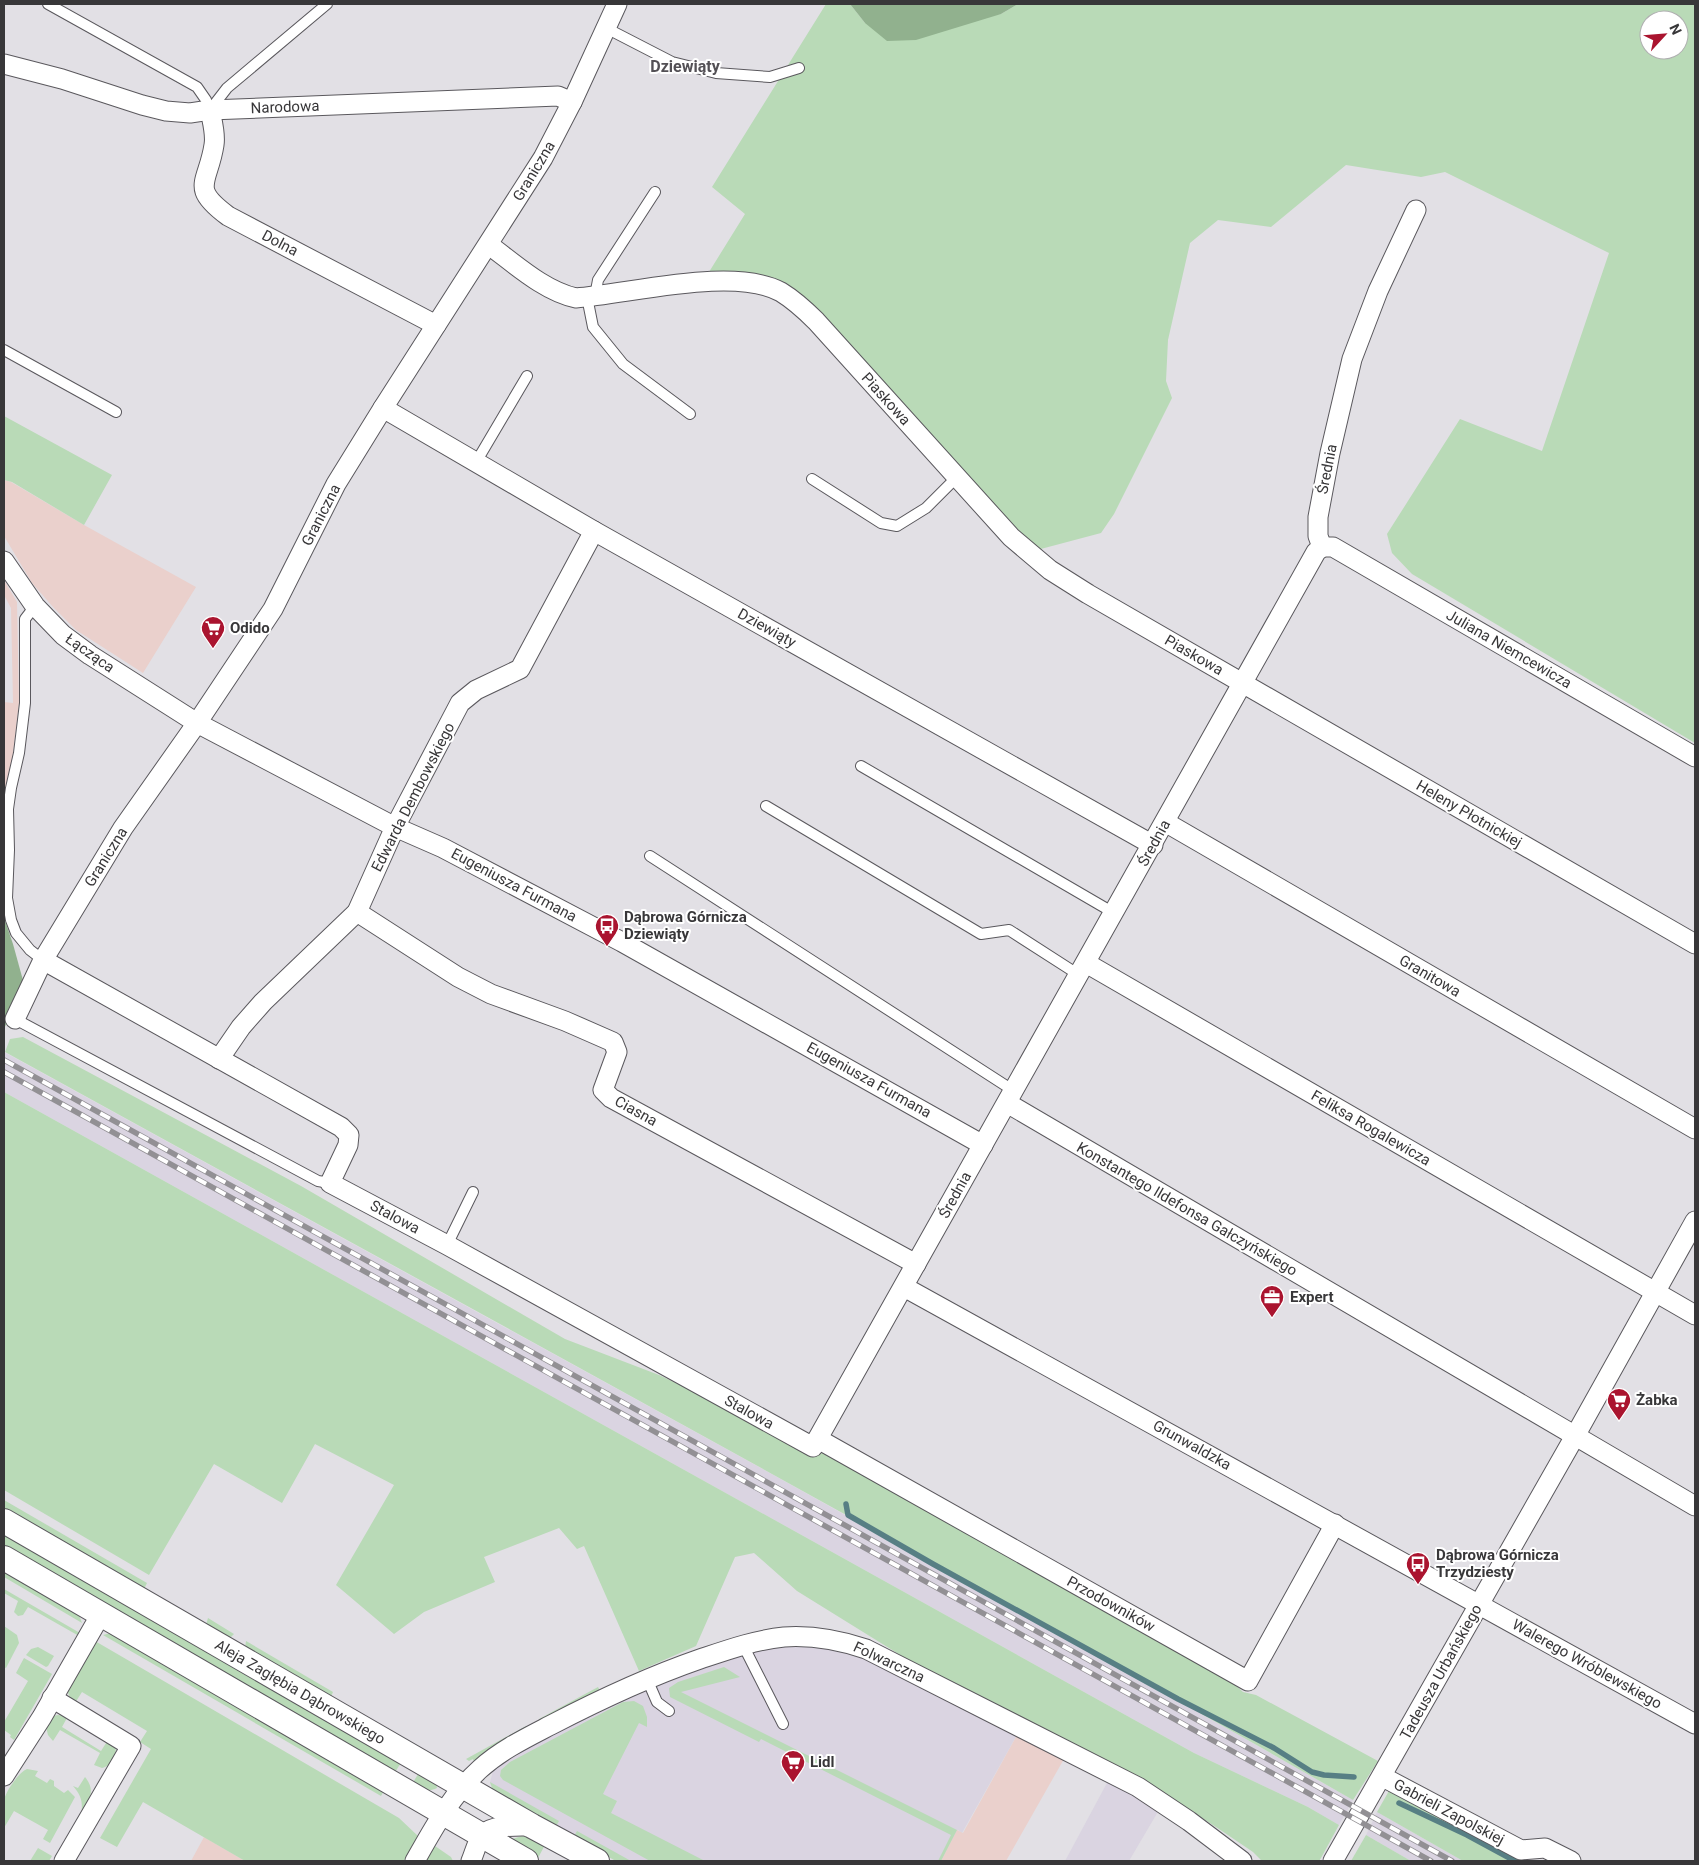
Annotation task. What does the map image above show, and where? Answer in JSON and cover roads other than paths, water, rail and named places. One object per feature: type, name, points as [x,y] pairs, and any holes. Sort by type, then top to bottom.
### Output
[{"type":"street","name":"Graniczna","points":[[15,1019],[43,960],[123,828],[197,723],[273,609],[336,484],[543,158],[572,102],[617,4]]},
{"type":"street","name":"Narodowa","points":[[4,64],[62,79],[142,105],[190,114],[210,110],[558,96],[572,102]]},
{"type":"street","name":"Dolna","points":[[210,110],[214,144],[203,185],[205,196],[211,203],[228,216],[436,325]]},
{"type":"street","name":"Średnia","points":[[816,1443],[1316,552],[1322,547],[1318,536],[1318,517],[1330,453],[1352,359],[1378,291],[1416,210]]},
{"type":"street","name":"Piaskowa","points":[[489,245],[545,285],[576,298],[694,283],[736,280],[761,284],[780,291],[800,305],[821,327],[1011,537],[1050,570],[1074,586],[1243,683]]},
{"type":"street","name":"Dziewiąty","points":[[383,408],[475,464],[1153,844]]},
{"type":"street","name":"Edwarda Dembowskiego","points":[[219,1058],[241,1027],[263,1002],[357,912],[395,826],[460,703],[476,690],[520,669],[594,531]]},
{"type":"street","name":"Juliana Niemcewicza","points":[[1322,547],[1334,547],[1695,757]]},
{"type":"street","name":"Łącząca","points":[[7,573],[63,635],[90,655],[197,723]]},
{"type":"street","name":"Heleny Płotnickiej","points":[[1243,683],[1695,944]]},
{"type":"street","name":"Eugeniusza Furmana","points":[[197,723],[395,826],[443,848],[622,942],[983,1145]]},
{"type":"street","name":"Granitowa","points":[[1165,822],[1695,1130]]},
{"type":"street","name":"Ciasna","points":[[357,912],[458,976],[491,994],[614,1042],[617,1052],[603,1090],[610,1098],[916,1264]]},
{"type":"street","points":[[43,960],[341,1127],[349,1135],[348,1145],[330,1183]]},
{"type":"street","name":"Feliksa Rogalewicza","points":[[1082,969],[1695,1315]]},
{"type":"street","name":"Konstantego Ildefonsa Gałczyńskiego","points":[[1010,1097],[1695,1506]]},
{"type":"street","name":"Stalowa","points":[[330,1183],[816,1443]]},
{"type":"street","name":"Tadeusza Urbańskiego","points":[[1333,1861],[1383,1777],[1656,1293],[1695,1220]]},
{"type":"street","name":"Grunwaldzka","points":[[904,1287],[1479,1604]]},
{"type":"street","name":"Przodowników","points":[[816,1443],[1248,1681],[1335,1524]]},
{"type":"street","name":"Aleja Zagłębia Dąbrowskiego","points":[[4,1521],[532,1826],[596,1861]]},
{"type":"street","points":[[4,1558],[526,1861]]},
{"type":"street","name":"Walerego Wróblewskiego","points":[[1479,1604],[1695,1724]]},
{"type":"street","points":[[4,1776],[101,1614]]},
{"type":"street","name":"Folwarczna","points":[[415,1861],[444,1813],[464,1786],[486,1763],[518,1743],[588,1705],[647,1679],[743,1645],[784,1637],[835,1640],[866,1648],[1138,1787],[1182,1816],[1242,1861]]},
{"type":"street","points":[[52,1698],[131,1746],[64,1861]]},
{"type":"street","name":"Gabrieli Zapolskiej","points":[[1383,1777],[1520,1850],[1545,1848],[1571,1861]]},
{"type":"street","points":[[471,1861],[482,1836],[489,1830],[505,1826],[532,1826]]},
{"type":"lane","points":[[48,4],[197,87],[210,110]]},
{"type":"lane","points":[[210,110],[227,88],[327,4]]},
{"type":"lane","points":[[606,28],[672,62],[716,72],[770,77],[799,68]]},
{"type":"lane","points":[[655,192],[598,280],[591,297],[593,327],[623,364],[690,414]]},
{"type":"lane","points":[[4,350],[116,412]]},
{"type":"lane","points":[[475,464],[527,376]]},
{"type":"lane","points":[[812,480],[882,523],[897,526],[926,508],[957,477]]},
{"type":"lane","points":[[35,606],[25,619],[25,703],[19,753],[10,788],[8,809],[7,898],[11,920],[16,933],[30,950],[43,960]]},
{"type":"lane","points":[[861,766],[1114,913]]},
{"type":"lane","points":[[766,806],[981,934],[1009,930],[1082,969]]},
{"type":"lane","points":[[650,856],[1010,1097]]},
{"type":"lane","points":[[15,1019],[318,1181],[330,1183]]},
{"type":"lane","points":[[447,1245],[473,1192]]},
{"type":"lane","points":[[743,1645],[783,1724]]},
{"type":"lane","points":[[647,1679],[657,1702],[669,1711]]},
{"type":"waterway","points":[[846,1504],[848,1515],[933,1564],[1178,1699],[1274,1748],[1312,1772],[1324,1775],[1354,1777]]},
{"type":"waterway","points":[[1399,1803],[1467,1835],[1515,1861]]},
{"type":"railway","points":[[4,1060],[1452,1861]]},
{"type":"railway","points":[[4,1072],[1431,1861]]},
{"type":"place","name":"Odido","points":[[213,649]]},
{"type":"place","name":"Dąbrowa Górnicza Dziewiąty","points":[[607,947]]},
{"type":"place","name":"Expert","points":[[1272,1318]]},
{"type":"place","name":"Żabka","points":[[1619,1421]]},
{"type":"place","name":"Dąbrowa Górnicza Trzydziesty","points":[[1418,1585]]},
{"type":"place","name":"Lidl","points":[[793,1783]]},
{"type":"district","name":"Dziewiąty","points":[[685,66]]}]
